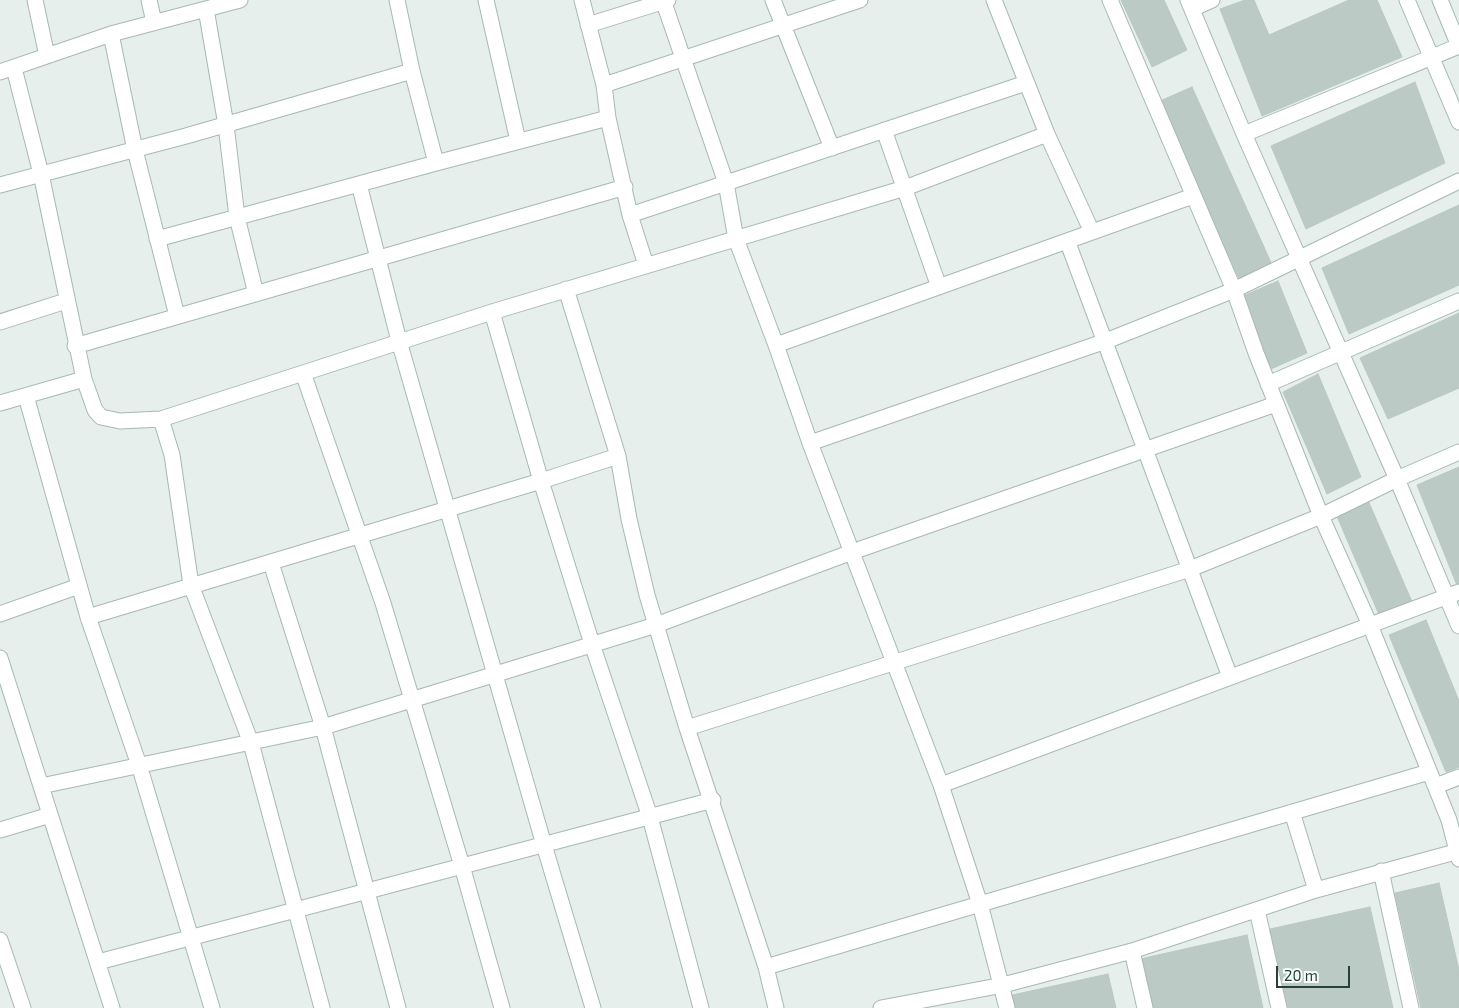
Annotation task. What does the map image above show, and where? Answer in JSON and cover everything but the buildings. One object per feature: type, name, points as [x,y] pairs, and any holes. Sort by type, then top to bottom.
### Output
[{"type":"street","points":[[35,0],[47,56]]},
{"type":"street","points":[[149,0],[154,22]]},
{"type":"street","points":[[240,0],[111,34],[7,70],[41,174],[75,346],[95,410],[101,417],[120,421],[161,419],[399,341],[566,289],[905,188],[1047,134]]},
{"type":"street","points":[[397,0],[412,71],[436,163]]},
{"type":"street","points":[[486,0],[518,141]]},
{"type":"street","points":[[582,0],[604,85],[608,118],[630,215],[646,265]]},
{"type":"street","points":[[773,0],[832,148]]},
{"type":"street","points":[[604,85],[860,0]]},
{"type":"street","points":[[994,0],[1047,134],[1092,232]]},
{"type":"street","points":[[881,1008],[1003,985],[1132,951],[1316,890],[1381,871],[1459,854],[1436,786],[1370,625],[1321,516],[1268,384],[1234,290],[1110,0]]},
{"type":"street","points":[[1212,0],[1190,4],[1244,134],[1397,479],[1453,594],[1459,626]]},
{"type":"street","points":[[1407,0],[1459,122]]},
{"type":"street","points":[[1244,134],[1332,100],[1431,56],[1459,46],[1440,0]]},
{"type":"street","points":[[588,25],[665,1],[726,183],[736,239],[810,443],[941,785],[980,904],[1003,985],[1007,1008]]},
{"type":"street","points":[[206,9],[226,125],[237,217],[256,294]]},
{"type":"street","points":[[111,34],[136,150],[177,316]]},
{"type":"street","points":[[0,185],[136,150],[412,71]]},
{"type":"street","points":[[630,215],[1026,83]]},
{"type":"street","points":[[157,239],[608,118]]},
{"type":"street","points":[[884,130],[939,287]]},
{"type":"street","points":[[810,443],[1106,341],[1234,290],[1459,181]]},
{"type":"street","points":[[359,184],[399,341],[544,845],[593,1008]]},
{"type":"street","points":[[75,346],[625,187]]},
{"type":"street","points":[[776,345],[1068,243],[1092,232],[1193,196]]},
{"type":"street","points":[[1068,243],[1230,677]]},
{"type":"street","points":[[566,289],[618,456],[629,519],[647,595],[687,728],[713,800],[766,967],[776,1008]]},
{"type":"street","points":[[0,322],[66,301]]},
{"type":"street","points":[[1268,384],[1340,351],[1459,301]]},
{"type":"street","points":[[492,312],[541,481],[592,644],[650,817],[701,1008]]},
{"type":"street","points":[[303,373],[360,536],[412,701],[462,866],[502,1008]]},
{"type":"street","points":[[0,403],[84,379]]},
{"type":"street","points":[[26,396],[88,617],[139,765],[212,1008]]},
{"type":"street","points":[[41,786],[322,727],[412,701],[496,673],[656,625],[852,552],[1276,404]]},
{"type":"street","points":[[161,419],[175,473],[182,516],[184,549],[191,585],[251,743],[294,910],[322,1008]]},
{"type":"street","points":[[687,728],[1190,569],[1321,516],[1397,479],[1459,452]]},
{"type":"street","points":[[88,617],[360,536],[618,456]]},
{"type":"street","points":[[271,562],[322,727],[398,1008]]},
{"type":"street","points":[[0,614],[79,586]]},
{"type":"street","points":[[941,785],[1453,594]]},
{"type":"street","points":[[0,658],[112,1008]]},
{"type":"street","points":[[766,967],[1429,772]]},
{"type":"street","points":[[1436,786],[1459,777]]},
{"type":"street","points":[[98,962],[713,800]]},
{"type":"street","points":[[1292,812],[1316,890]]},
{"type":"street","points":[[0,830],[50,815]]},
{"type":"street","points":[[1381,871],[1411,1008]]},
{"type":"street","points":[[1257,910],[1279,1008]]},
{"type":"street","points":[[0,940],[23,1008]]},
{"type":"street","points":[[1132,951],[1145,1008]]}]
